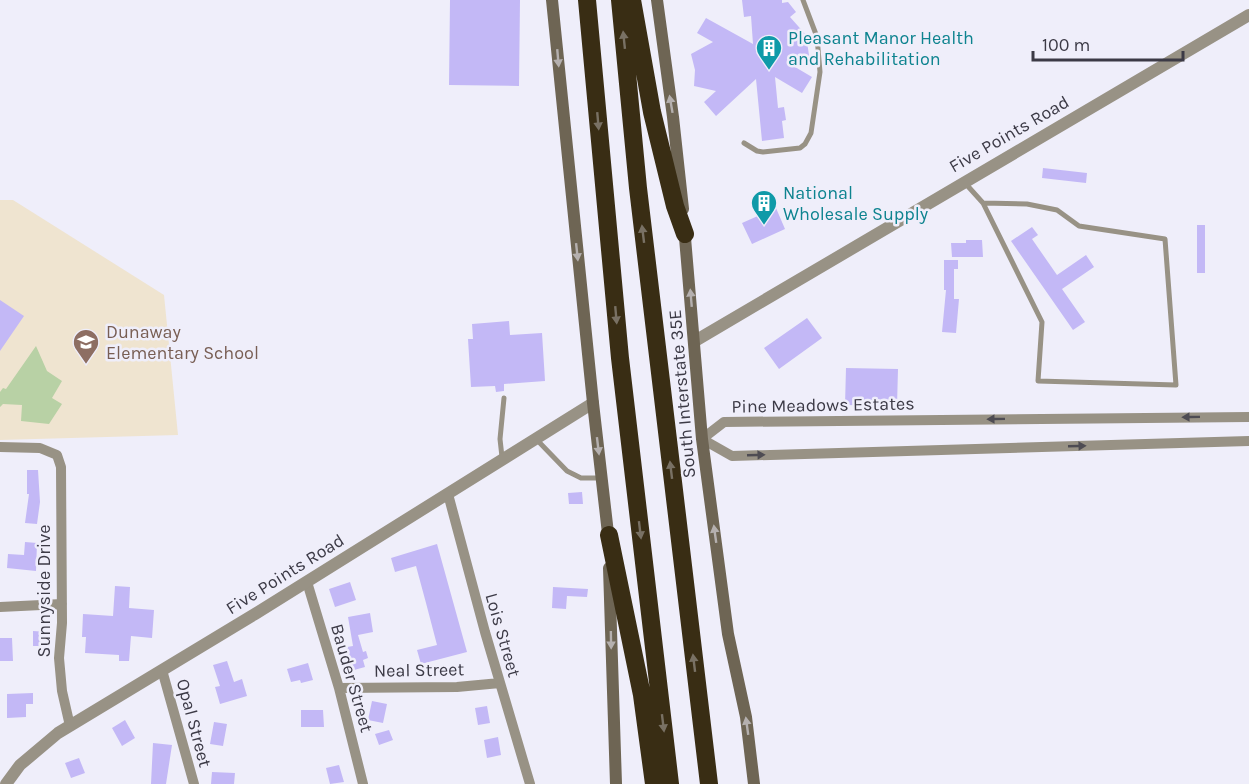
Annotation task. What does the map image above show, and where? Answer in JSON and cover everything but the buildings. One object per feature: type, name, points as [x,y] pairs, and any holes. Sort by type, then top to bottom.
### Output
[{"type":"highway","points":[[587,0],[620,358],[670,784]]},
{"type":"highway","points":[[620,0],[638,188],[709,784]]},
{"type":"highway","points":[[632,0],[652,112],[675,206],[685,234]]},
{"type":"highway","points":[[609,535],[642,695],[654,784]]},
{"type":"main road","points":[[552,0],[593,404],[609,535],[616,784]]},
{"type":"main road","name":"South Interstate 35E","points":[[657,0],[673,117],[685,234],[702,439],[728,634],[746,717],[754,784]]},
{"type":"street","name":"Five Points Road","points":[[695,341],[1249,15]]},
{"type":"street","name":"Five Points Road","points":[[6,784],[20,765],[70,726],[593,404]]},
{"type":"street","name":"Pine Meadows Estates","points":[[702,439],[724,422],[1249,417]]},
{"type":"street","points":[[702,439],[732,456],[1249,441]]},
{"type":"street","name":"Sunnyside Drive","points":[[0,447],[40,448],[57,455],[61,467],[60,658],[62,691],[70,726]]},
{"type":"street","name":"Lois Street","points":[[448,494],[530,784]]},
{"type":"street","name":"Bauder Street","points":[[307,582],[339,688],[363,784]]},
{"type":"street","points":[[0,608],[62,604]]},
{"type":"street","name":"Opal Street","points":[[162,670],[194,784]]},
{"type":"street","name":"Neal Street","points":[[339,688],[457,687],[500,683]]},
{"type":"lane","points":[[744,143],[757,152],[763,152],[800,148],[809,138],[820,72],[817,37],[803,0]]},
{"type":"lane","points":[[963,182],[983,203],[1042,322],[1038,381],[1176,385],[1165,239],[1079,226],[1057,210],[1027,204],[983,203]]},
{"type":"lane","points":[[503,459],[500,439],[504,398]]},
{"type":"lane","points":[[536,438],[567,471],[581,478],[602,478]]},
{"type":"shaded area","name":"Dunaway Elementary School","points":[[0,200],[13,200],[164,295],[178,435],[0,440]]},
{"type":"green space","points":[[36,346],[47,371],[62,381],[52,398],[62,404],[49,424],[21,421],[22,405],[3,404],[0,407],[0,392],[3,388],[6,389]]},
{"type":"place","name":"Pleasant Manor Health and Rehabilitation","points":[[769,71]]},
{"type":"place","name":"National Wholesale Supply","points":[[764,226]]},
{"type":"place","name":"Dunaway Elementary School","points":[[86,365]]}]
